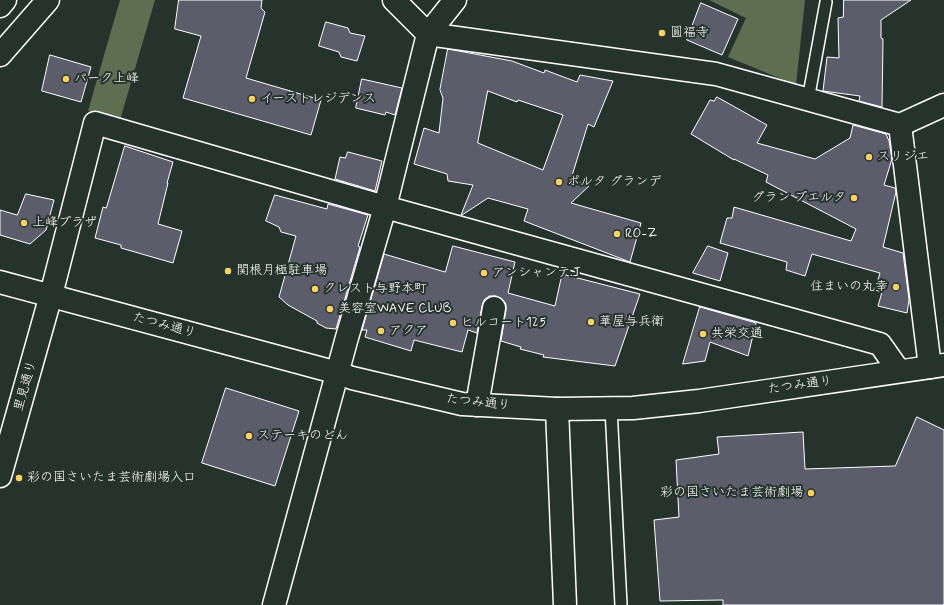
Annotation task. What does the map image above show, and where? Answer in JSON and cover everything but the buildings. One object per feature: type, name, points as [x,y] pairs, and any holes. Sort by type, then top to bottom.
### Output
[{"type":"main road","points":[[0,6],[5,0]]},
{"type":"main road","points":[[0,55],[48,0]]},
{"type":"main road","points":[[394,0],[428,34],[716,74],[900,125],[944,105]]},
{"type":"main road","points":[[274,605],[385,207],[428,34],[455,0]]},
{"type":"main road","name":"里見通り","points":[[0,476],[51,295],[95,123],[385,207]]},
{"type":"main road","points":[[900,125],[937,366]]},
{"type":"main road","points":[[385,207],[880,344],[898,372]]},
{"type":"main road","name":"たつみ通り","points":[[0,282],[352,378],[462,404],[558,409],[633,408],[699,401],[937,366]]},
{"type":"main road","points":[[477,405],[494,308]]},
{"type":"main road","points":[[558,409],[565,605]]},
{"type":"lane","points":[[808,100],[826,2]]},
{"type":"lane","points":[[611,408],[621,605]]},
{"type":"green space","points":[[120,0],[155,0],[120,120],[88,111]]},
{"type":"green space","points":[[709,0],[805,0],[796,85],[728,57],[746,18]]},
{"type":"place","name":"圓福寺","points":[[662,33]]},
{"type":"place","name":"パーク上峰","points":[[66,79]]},
{"type":"place","name":"イーストレジデンス","points":[[252,99]]},
{"type":"place","name":"スリジエ","points":[[869,157]]},
{"type":"place","name":"ポルタ グランデ","points":[[559,182]]},
{"type":"place","name":"グラン プエルタ","points":[[854,198]]},
{"type":"place","name":"上峰プラザ","points":[[24,223]]},
{"type":"place","name":"RO-Z","points":[[617,234]]},
{"type":"place","name":"関根月極駐車場","points":[[228,271]]},
{"type":"place","name":"アンシャンテ.J","points":[[484,273]]},
{"type":"place","name":"住まいの丸幸","points":[[896,287]]},
{"type":"place","name":"クレスト与野本町","points":[[315,289]]},
{"type":"place","name":"美容室WAVE CLUB","points":[[330,309]]},
{"type":"place","name":"華屋与兵衛","points":[[591,322]]},
{"type":"place","name":"ヒルコート125","points":[[453,323]]},
{"type":"place","name":"アクア","points":[[381,331]]},
{"type":"place","name":"共栄交通","points":[[703,334]]},
{"type":"place","name":"ステーキのどん","points":[[249,436]]},
{"type":"place","name":"彩の国さいたま芸術劇場入口","points":[[19,478]]},
{"type":"place","name":"彩の国さいたま芸術劇場","points":[[811,493]]}]
